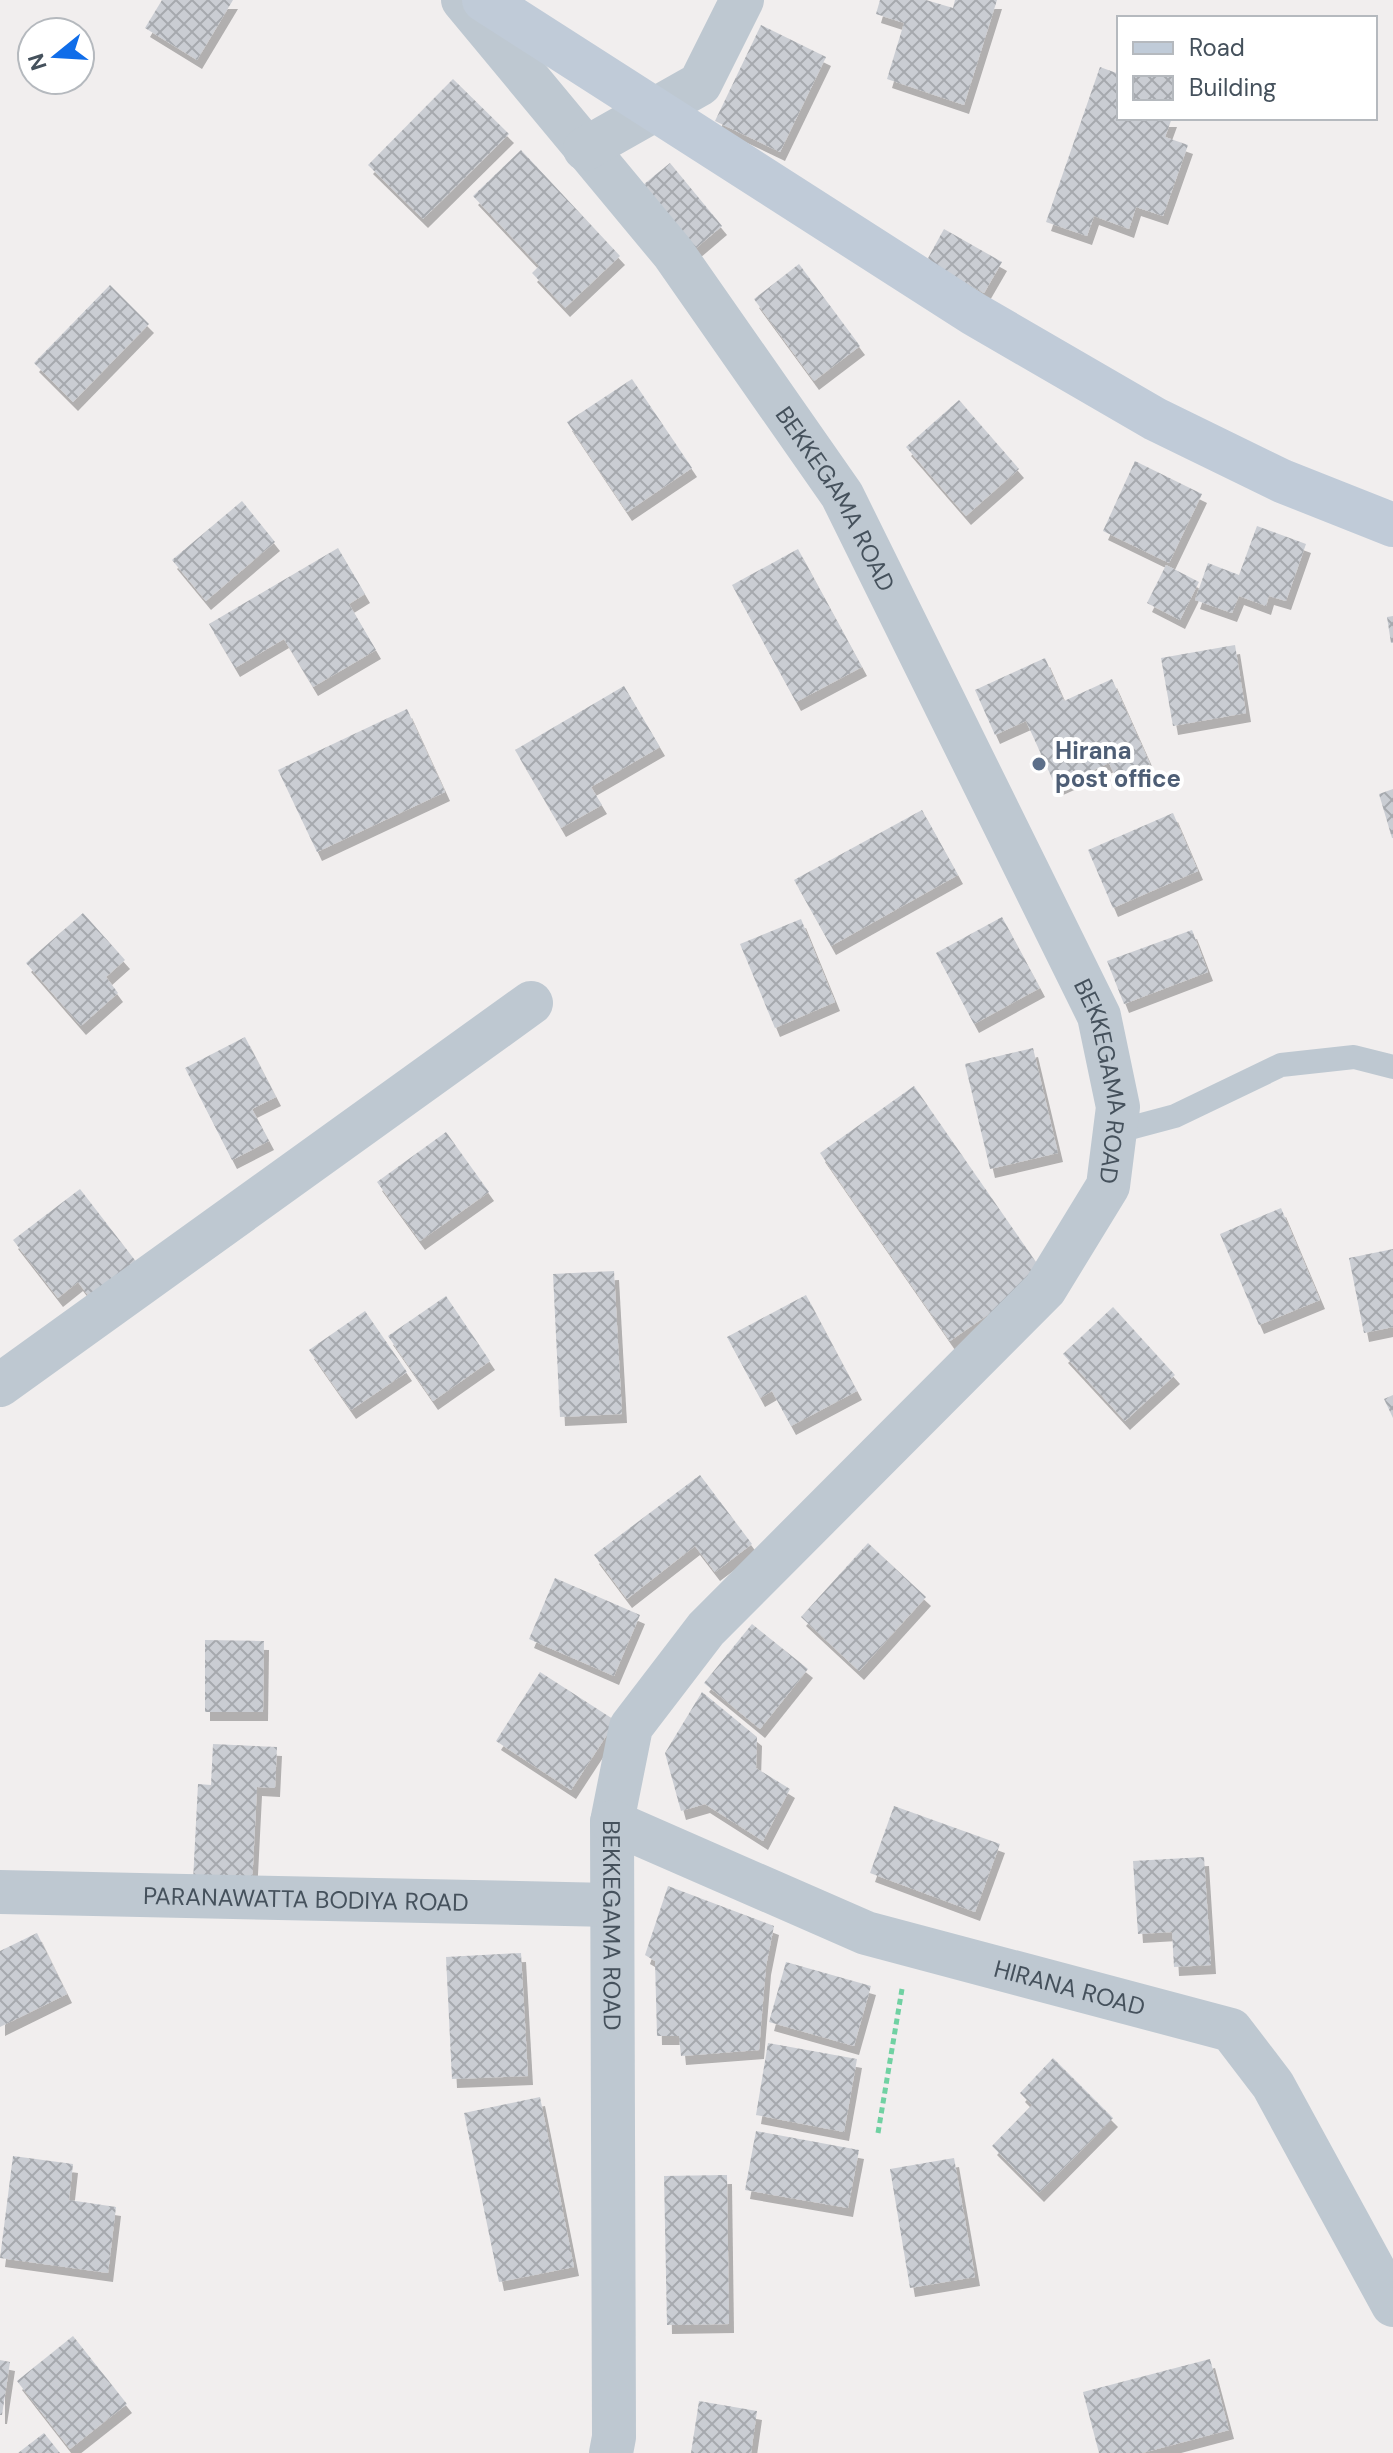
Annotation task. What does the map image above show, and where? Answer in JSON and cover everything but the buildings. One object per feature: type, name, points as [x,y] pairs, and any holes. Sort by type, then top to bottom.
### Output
[{"type":"street","name":"BEKKEGAMA ROAD","points":[[463,0],[673,253],[842,495],[1099,1016],[1118,1107],[1108,1186],[1045,1289],[706,1629],[631,1727],[612,1822],[614,2437],[611,2453]]},
{"type":"street","points":[[484,0],[974,314],[1155,419],[1282,481],[1393,525]]},
{"type":"street","points":[[585,149],[700,84],[742,0]]},
{"type":"street","points":[[0,1385],[531,1003]]},
{"type":"street","name":"HIRANA ROAD","points":[[612,1822],[866,1933],[1231,2030],[1273,2085],[1393,2305]]},
{"type":"street","name":"PARANAWATTA BODIYA ROAD","points":[[0,1892],[611,1905]]},
{"type":"lane","points":[[1115,1132],[1175,1116],[1281,1065],[1354,1057],[1393,1067]]},
{"type":"path","points":[[878,2133],[909,1945]]},
{"type":"place","name":"Hirana post office","points":[[1039,764]]}]
